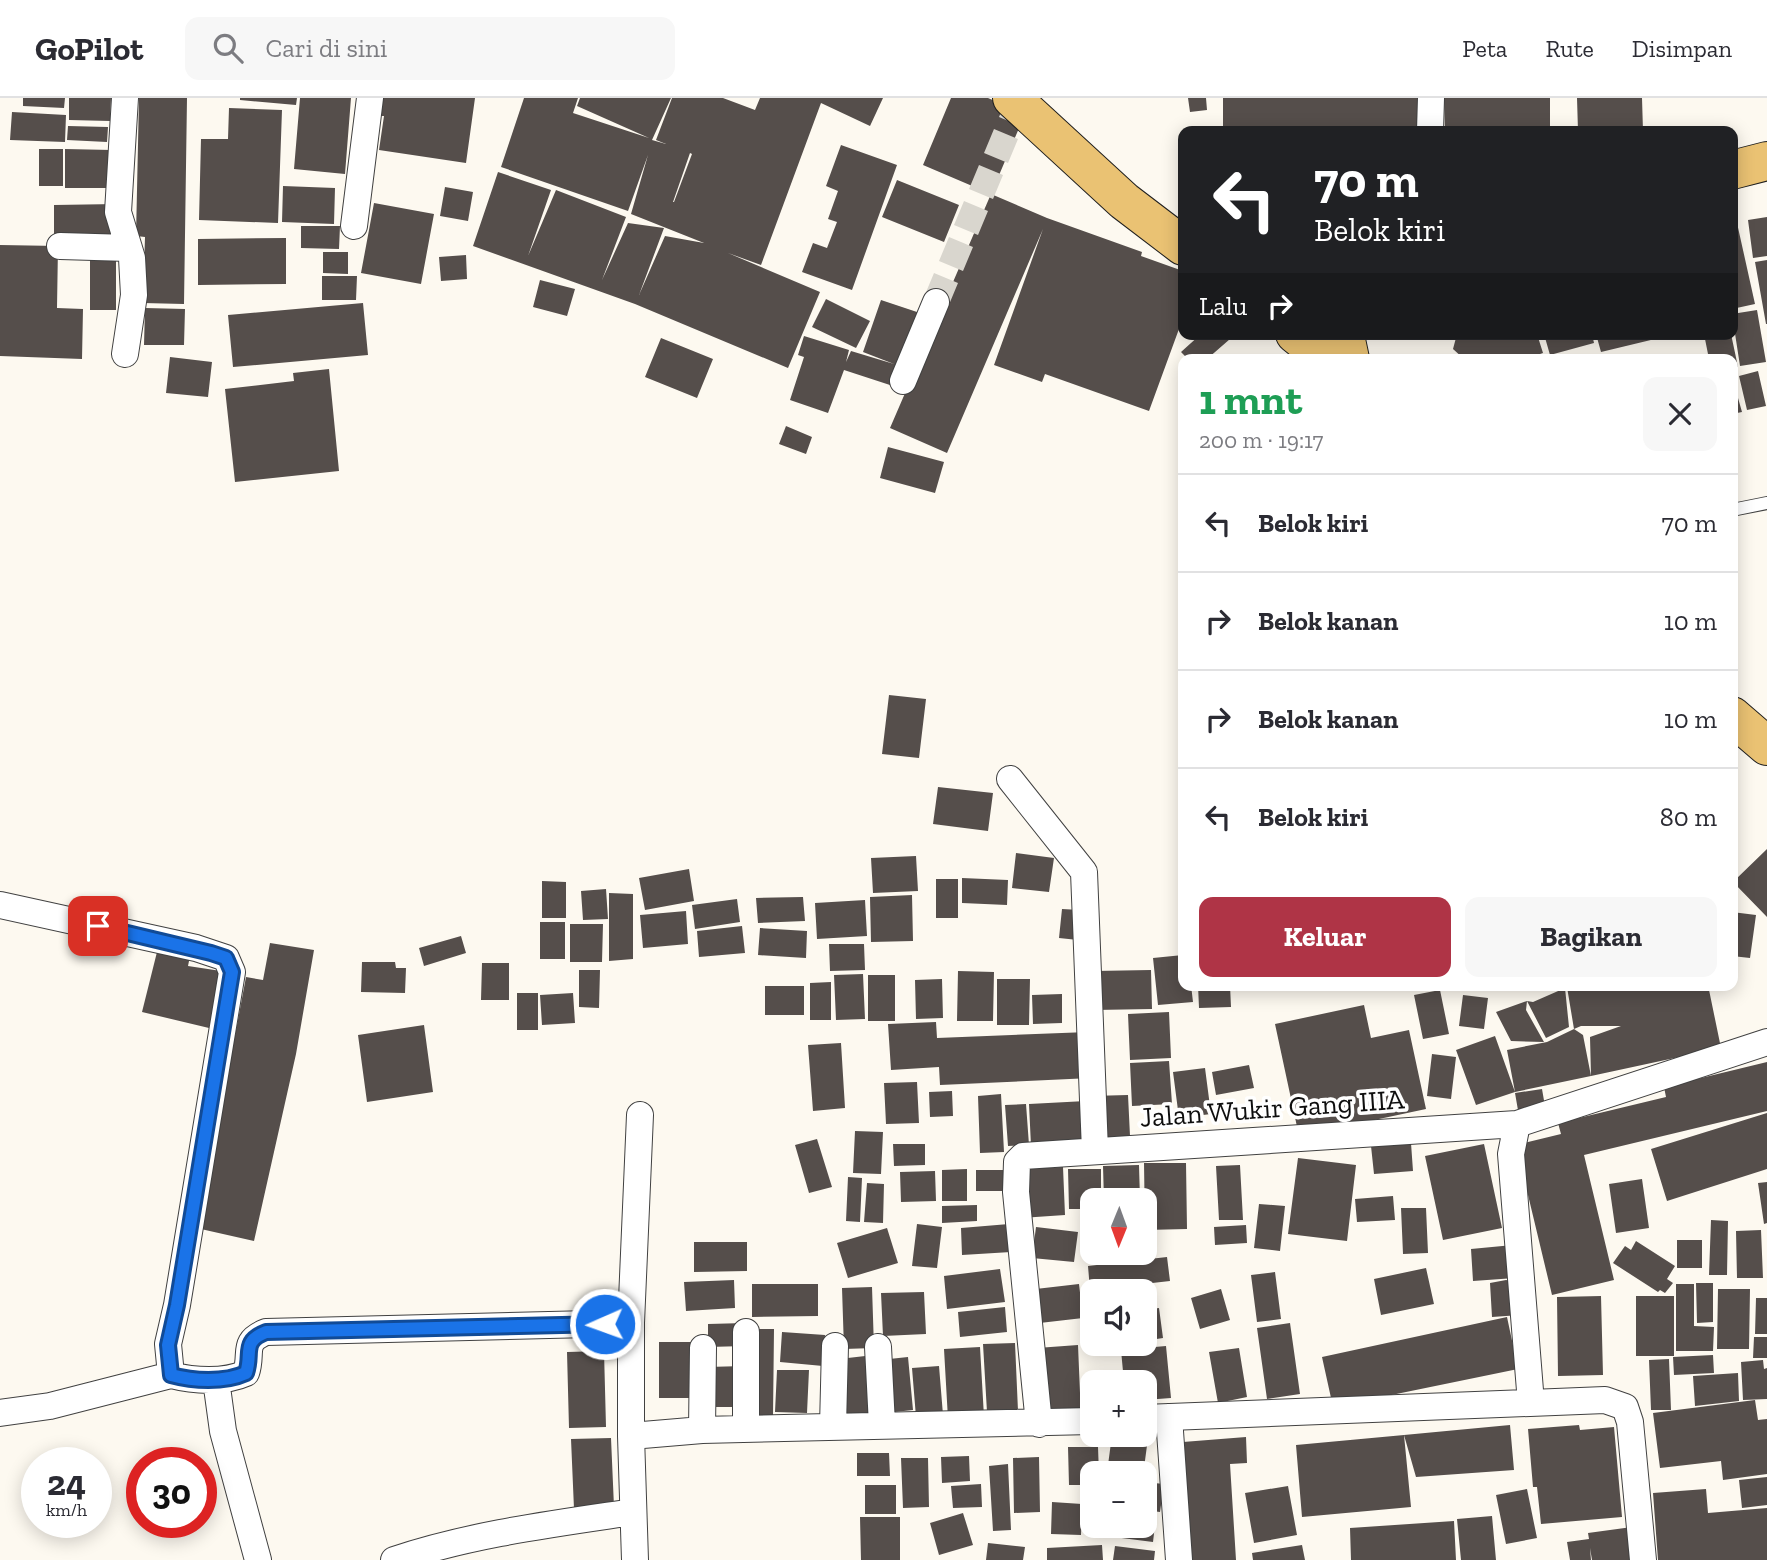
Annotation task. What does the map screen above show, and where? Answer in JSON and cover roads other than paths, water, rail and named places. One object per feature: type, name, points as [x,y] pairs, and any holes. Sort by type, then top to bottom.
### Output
[{"type":"main road","points":[[1015,104],[1124,201],[1178,242]]},
{"type":"main road","points":[[1738,168],[1767,161]]},
{"type":"main road","points":[[1302,340],[1320,354]]},
{"type":"main road","points":[[1738,721],[1767,746]]},
{"type":"street","points":[[125,98],[118,212],[134,275],[134,295],[125,354]]},
{"type":"street","points":[[354,226],[370,98]]},
{"type":"street","points":[[1430,126],[1431,98]]},
{"type":"street","points":[[60,246],[129,248]]},
{"type":"street","points":[[903,381],[936,302]]},
{"type":"street","points":[[1010,779],[1084,872],[1095,1151]]},
{"type":"street","points":[[0,905],[196,948],[226,958],[232,972],[177,1305],[168,1345],[171,1375]]},
{"type":"street","name":"Jalan Wukir Gang IIIA","points":[[1039,1424],[1016,1192],[1017,1162],[1023,1156],[1517,1124],[1767,1042]]},
{"type":"street","points":[[635,1560],[631,1323],[640,1115]]},
{"type":"street","points":[[1517,1124],[1511,1154],[1531,1403]]},
{"type":"street","points":[[0,1413],[50,1406],[171,1375],[216,1380],[246,1373],[248,1346],[255,1336],[266,1332],[631,1323]]},
{"type":"street","points":[[746,1332],[746,1429]]},
{"type":"street","points":[[833,1426],[835,1346]]},
{"type":"street","points":[[878,1347],[882,1425]]},
{"type":"street","points":[[702,1430],[703,1348]]},
{"type":"street","points":[[216,1380],[223,1431],[258,1560]]},
{"type":"street","points":[[1179,1560],[1157,1418],[1605,1400],[1625,1407],[1630,1422],[1643,1560]]},
{"type":"street","points":[[631,1436],[702,1430],[1080,1422]]},
{"type":"street","points":[[394,1560],[456,1541],[633,1512]]},
{"type":"lane","points":[[1738,509],[1767,503]]},
{"type":"tunnel","points":[[936,302],[1016,110]]}]
